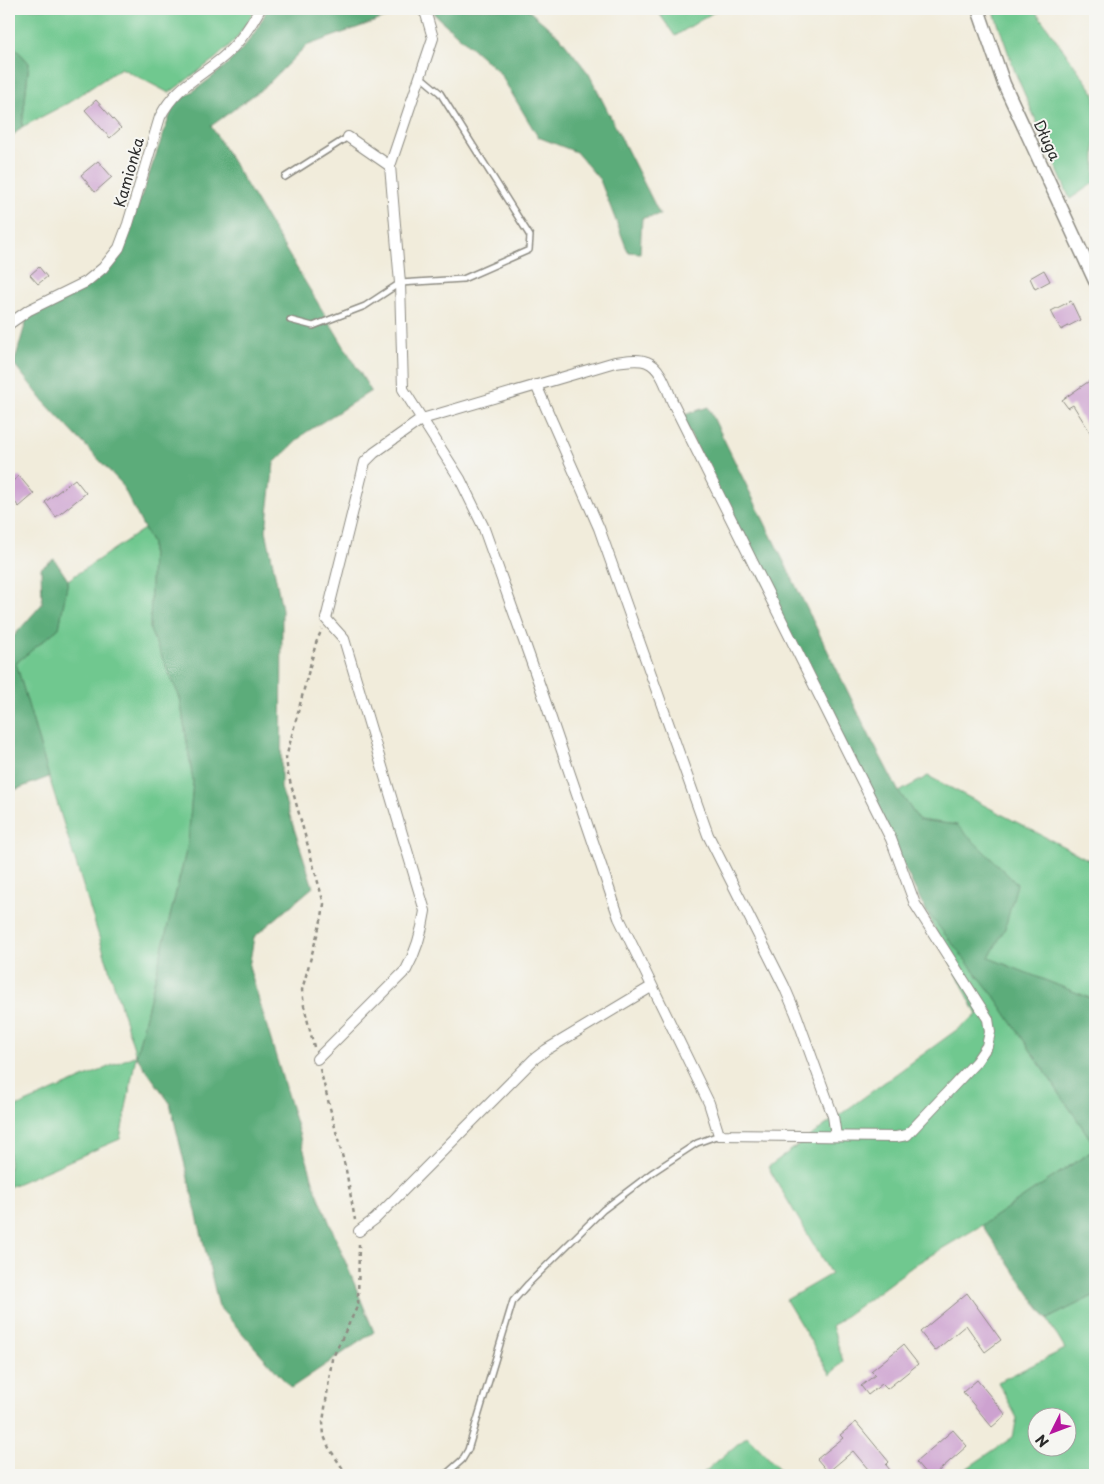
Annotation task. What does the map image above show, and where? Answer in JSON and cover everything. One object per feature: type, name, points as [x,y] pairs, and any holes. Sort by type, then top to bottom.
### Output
[{"type":"street","name":"Kamionka","points":[[9,324],[29,310],[86,282],[103,268],[119,248],[160,117],[168,102],[191,80],[221,59],[239,42],[260,9]]},
{"type":"street","points":[[317,1059],[406,970],[415,950],[425,910],[344,639],[326,619],[365,462],[374,453],[422,420],[615,362],[638,360],[648,362],[663,378],[672,402],[891,839],[915,904],[988,1020],[990,1032],[987,1046],[976,1062],[907,1135],[896,1137],[719,1135],[709,1103],[619,918],[483,526],[460,479],[422,420],[403,389],[400,283],[390,166],[433,38],[426,14],[421,9]]},
{"type":"street","name":"Długa","points":[[978,9],[1004,84],[1095,281]]},
{"type":"street","points":[[348,138],[390,166]]},
{"type":"street","points":[[536,385],[599,528],[708,835],[784,986],[796,1014],[833,1116],[836,1136]]},
{"type":"street","points":[[359,1231],[375,1219],[534,1059],[651,987]]},
{"type":"lane","points":[[290,320],[313,326],[364,306],[400,283],[463,279],[529,250],[530,236],[440,93],[421,76]]},
{"type":"lane","points":[[285,177],[348,138]]},
{"type":"lane","points":[[446,1475],[462,1460],[468,1450],[513,1301],[603,1210],[653,1172],[698,1143],[719,1135]]},
{"type":"path","points":[[326,619],[316,643],[286,758],[288,774],[324,904],[302,990],[304,1006],[346,1170],[354,1216],[359,1231],[358,1305],[332,1359],[323,1422],[324,1436],[329,1448],[347,1475]]},
{"type":"green space","points":[[9,9],[256,9],[236,39],[216,58],[169,93],[121,68],[68,103],[22,127],[29,63],[9,41]]},
{"type":"green space","points":[[267,9],[391,9],[393,15],[306,46],[266,86],[211,126],[371,391],[305,433],[274,463],[266,530],[282,609],[281,788],[313,887],[254,937],[249,967],[315,1187],[374,1332],[291,1388],[219,1307],[170,1103],[136,1056],[188,843],[193,781],[180,698],[150,630],[152,544],[121,483],[46,404],[14,364],[27,318],[98,278],[122,251],[174,104],[215,75],[240,51],[260,24]]},
{"type":"green space","points":[[433,9],[527,9],[561,38],[589,74],[660,215],[642,218],[640,253],[628,252],[600,180],[576,152],[538,137],[499,72],[436,16]]},
{"type":"green space","points":[[656,9],[716,9],[717,10],[675,36]]},
{"type":"green space","points":[[993,9],[1034,9],[1095,94],[1095,182],[1070,199],[1015,72]]},
{"type":"green space","points":[[9,41],[29,63],[22,127],[9,139]]},
{"type":"green space","points":[[708,407],[870,737],[899,792],[919,820],[957,825],[1017,884],[1005,928],[989,958],[1095,1000],[1095,1146],[994,996],[925,909],[681,416]]},
{"type":"green space","points":[[144,529],[152,544],[150,630],[180,698],[193,781],[188,843],[136,1056],[120,1139],[9,1187],[9,1110],[136,1055],[49,777],[16,663],[59,628],[68,580]]},
{"type":"green space","points":[[54,559],[68,580],[59,628],[16,663],[49,777],[9,792],[9,639],[13,637],[42,604],[41,568]]},
{"type":"green space","points":[[928,776],[1095,863],[1095,1000],[989,958],[1005,928],[957,825],[919,820],[899,792]]},
{"type":"green space","points":[[925,909],[994,996],[1095,1146],[1095,1149],[982,1225],[916,1264],[832,1326],[843,1361],[831,1375],[786,1300],[831,1274],[768,1167],[977,1015]]},
{"type":"green space","points":[[1095,1149],[1095,1295],[1047,1319],[982,1225]]},
{"type":"green space","points":[[1095,1295],[1095,1475],[957,1475],[1013,1437],[1017,1418],[998,1382],[1065,1349],[1047,1319]]},
{"type":"green space","points":[[747,1436],[785,1475],[701,1475]]},
{"type":"building","points":[[96,100],[121,128],[110,138],[85,110]]},
{"type":"building","points":[[98,161],[112,177],[95,192],[81,175]]},
{"type":"building","points":[[39,267],[47,277],[38,284],[30,275]]},
{"type":"building","points":[[1044,270],[1050,281],[1035,289],[1030,278]]},
{"type":"building","points":[[1071,301],[1080,320],[1061,330],[1051,311]]},
{"type":"building","points":[[1095,377],[1095,440],[1073,405],[1068,408],[1062,400]]},
{"type":"building","points":[[19,476],[34,494],[19,507],[9,495],[9,484]]},
{"type":"building","points":[[75,479],[86,493],[56,517],[45,502]]},
{"type":"building","points":[[967,1293],[1001,1340],[985,1352],[966,1325],[935,1351],[920,1332]]},
{"type":"building","points":[[903,1345],[918,1364],[887,1389],[882,1384],[868,1395],[861,1386],[875,1375],[871,1371]]},
{"type":"building","points":[[977,1380],[1006,1415],[992,1427],[963,1392]]},
{"type":"building","points":[[856,1422],[889,1462],[886,1465],[894,1475],[873,1475],[853,1451],[828,1472],[817,1459],[843,1438],[840,1435]]},
{"type":"building","points":[[953,1430],[967,1446],[934,1475],[927,1475],[916,1462]]}]
